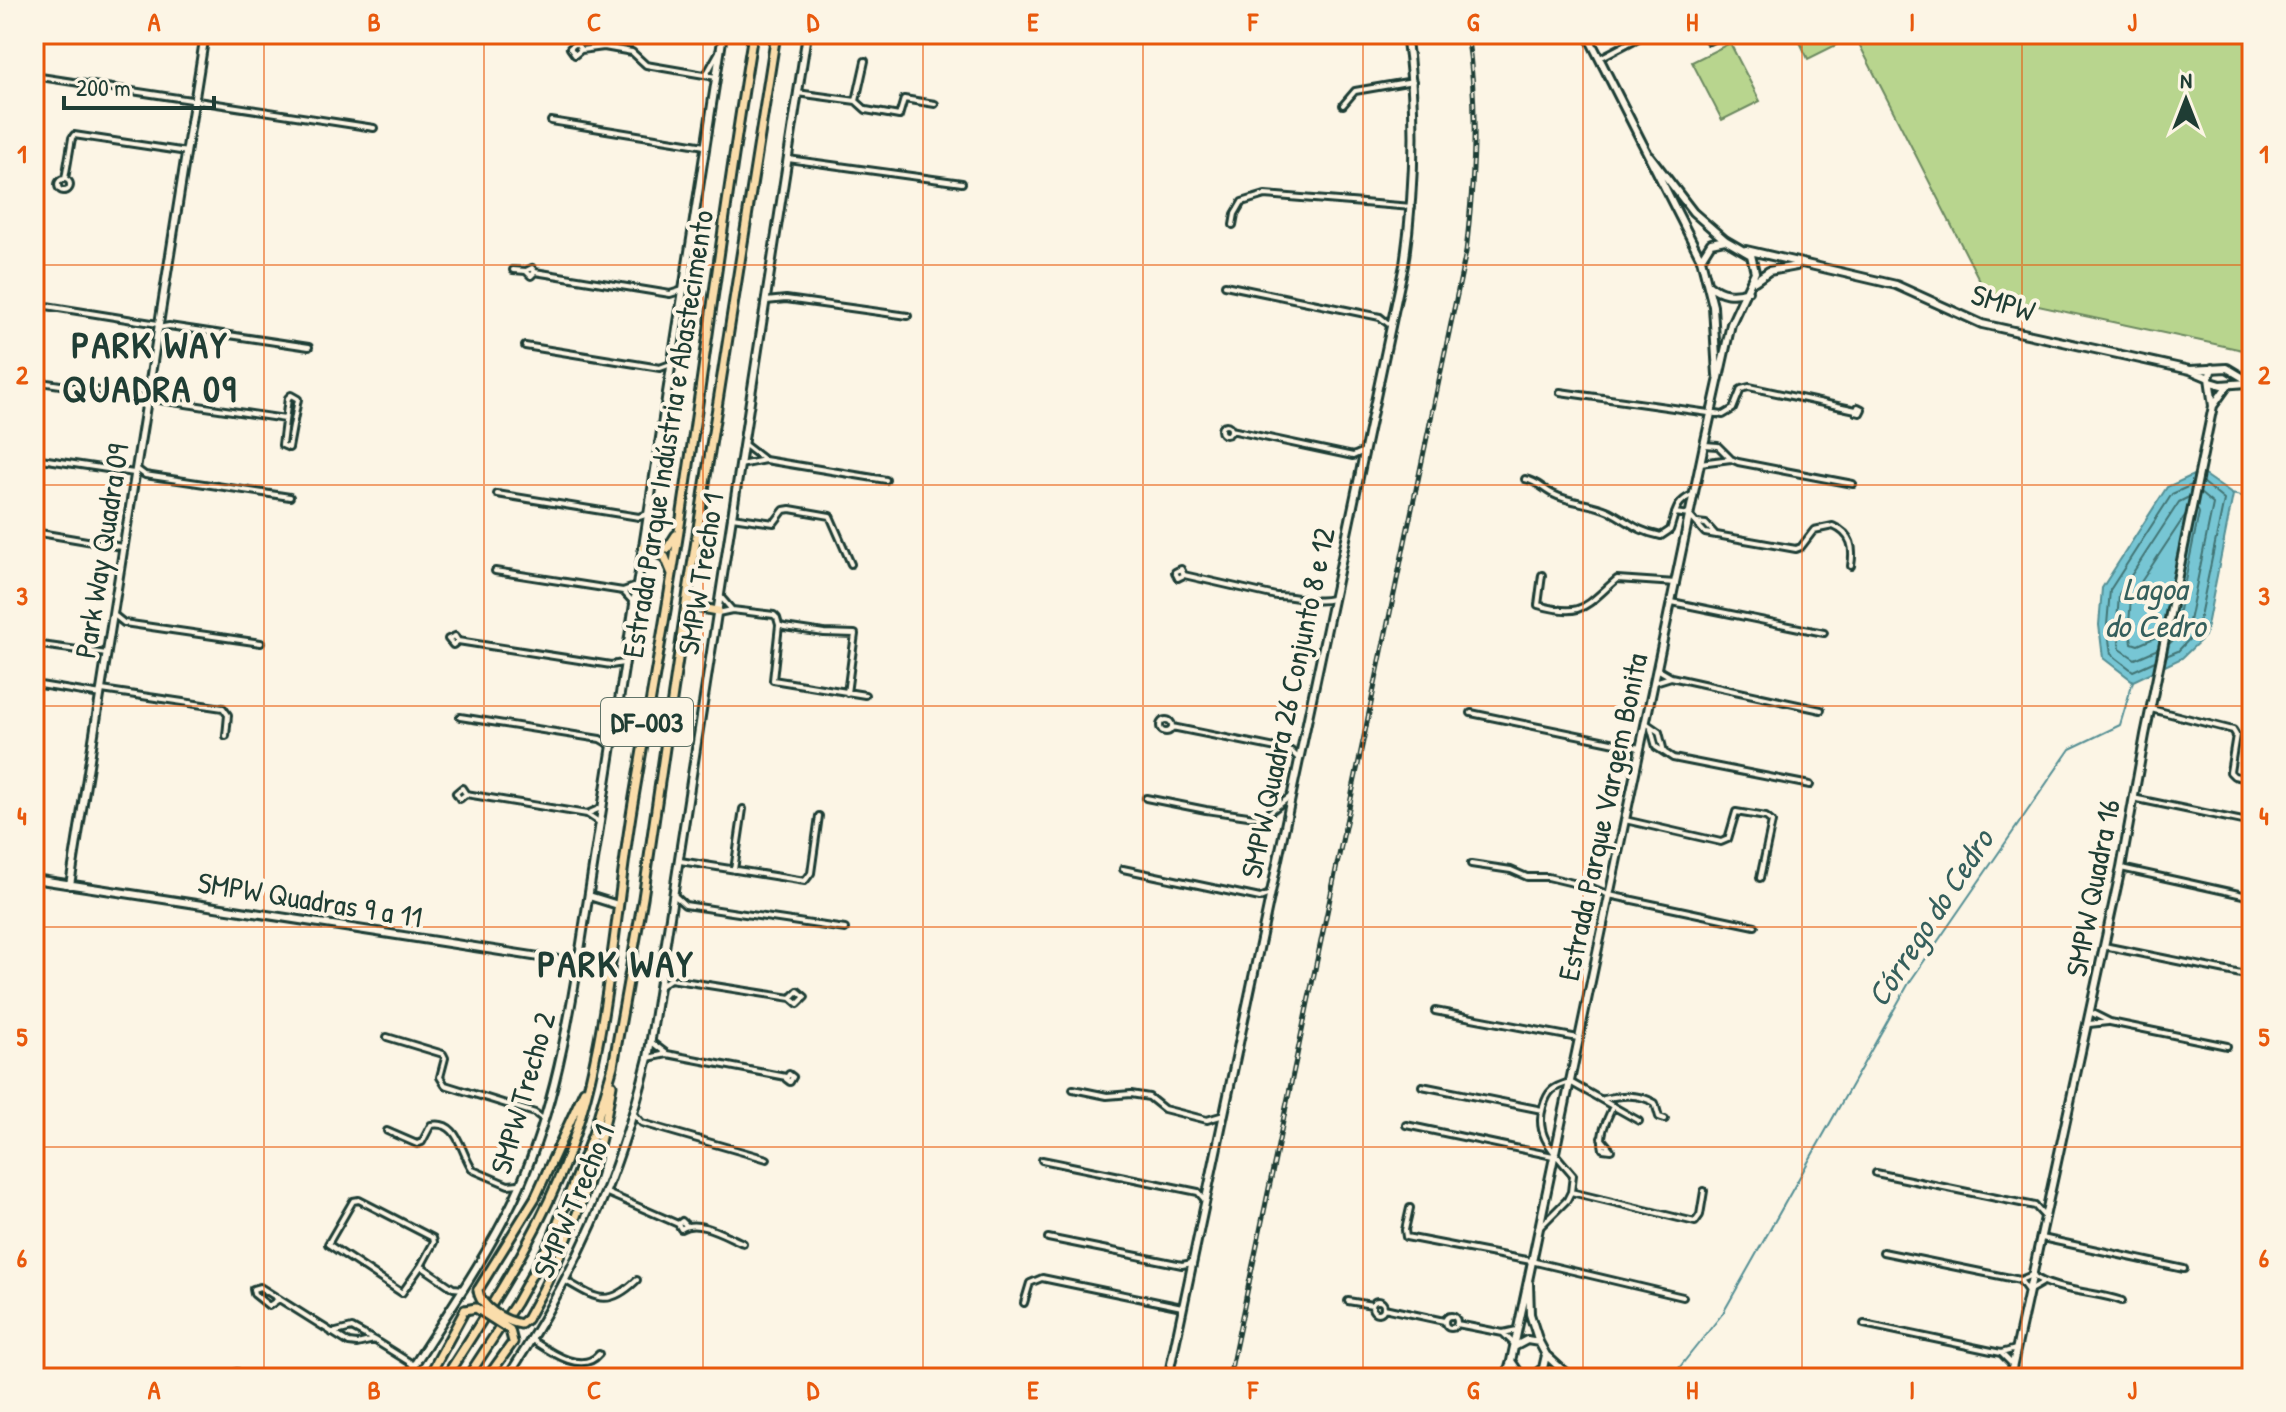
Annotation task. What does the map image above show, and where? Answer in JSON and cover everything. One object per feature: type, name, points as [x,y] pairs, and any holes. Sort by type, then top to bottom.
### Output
[{"type":"highway","name":"Estrada Parque Indústria e Abastecimento","points":[[445,1378],[498,1296],[534,1230],[559,1178],[588,1087],[603,1021],[618,905],[672,576],[753,34]]},
{"type":"highway","name":"Estrada Parque Indústria e Abastecimento","points":[[467,1378],[516,1303],[551,1240],[593,1134],[613,1066],[643,898],[776,34]]},
{"type":"highway","points":[[644,549],[667,549],[679,530]]},
{"type":"highway","points":[[644,549],[664,555],[672,576]]},
{"type":"highway","points":[[688,591],[696,607],[717,613]]},
{"type":"highway","points":[[683,626],[695,613],[717,613]]},
{"type":"highway","points":[[588,1087],[581,1095],[535,1198],[478,1290],[482,1304],[516,1324],[527,1319],[560,1253],[593,1164],[609,1101],[613,1066]]},
{"type":"highway","points":[[428,1378],[465,1310],[476,1308],[510,1330],[513,1342],[487,1378]]},
{"type":"street","name":"Park Way Quadra 09","points":[[70,885],[205,34]]},
{"type":"street","name":"SMPW Trecho 2","points":[[406,1378],[464,1289],[516,1194],[547,1111],[567,1030],[723,34]]},
{"type":"street","name":"SMPW Trecho 1","points":[[507,1378],[566,1281],[607,1193],[631,1126],[648,1058],[807,34]]},
{"type":"street","points":[[1233,39],[1257,34]]},
{"type":"street","name":"SMPW Quadra 26 Conjunto 8 e 12","points":[[1168,1378],[1392,326],[1412,207],[1415,121],[1406,34]]},
{"type":"street","name":"Estrada Parque Vargem Bonita","points":[[1587,34],[1701,259],[1715,325],[1717,387]]},
{"type":"street","points":[[1600,58],[1646,34]]},
{"type":"street","points":[[1704,34],[1709,41],[1724,34]]},
{"type":"street","points":[[581,50],[604,47],[632,52],[646,65],[716,77]]},
{"type":"street","points":[[706,75],[720,50]]},
{"type":"street","points":[[856,101],[865,61]]},
{"type":"street","points":[[34,76],[374,128]]},
{"type":"street","points":[[1343,105],[1355,91],[1413,81]]},
{"type":"street","points":[[797,93],[856,101],[866,110],[899,116],[904,99],[935,104]]},
{"type":"street","points":[[551,121],[705,146]]},
{"type":"street","points":[[65,179],[72,138],[77,134],[187,152]]},
{"type":"street","name":"Estrada Parque Vargem Bonita","points":[[1650,156],[1693,212],[1725,240],[1746,250]]},
{"type":"street","points":[[788,159],[962,183]]},
{"type":"street","points":[[1233,225],[1242,202],[1265,195],[1412,207]]},
{"type":"street","points":[[1701,259],[1711,243],[1725,240]]},
{"type":"street","points":[[1746,250],[1755,266],[1752,282]]},
{"type":"street","name":"SMPW","points":[[1746,250],[1896,285],[1982,324],[2190,370],[2230,385],[2252,383]]},
{"type":"street","name":"SMPW","points":[[1752,282],[1769,271],[1807,266]]},
{"type":"street","points":[[513,270],[526,271],[530,267],[535,272],[672,294],[681,300]]},
{"type":"street","name":"Estrada Parque Vargem Bonita","points":[[1514,1345],[1640,748],[1649,726],[1657,669],[1700,463],[1707,446],[1717,387],[1734,315],[1752,282]]},
{"type":"street","points":[[1708,284],[1721,293],[1732,295],[1748,291]]},
{"type":"street","points":[[1225,285],[1380,317],[1392,326]]},
{"type":"street","points":[[672,294],[683,290]]},
{"type":"street","points":[[768,291],[781,298]]},
{"type":"street","points":[[766,301],[781,298],[908,316]]},
{"type":"street","points":[[34,304],[309,347]]},
{"type":"street","points":[[1380,317],[1394,313]]},
{"type":"street","points":[[525,346],[660,368],[671,364]]},
{"type":"street","points":[[660,368],[669,376]]},
{"type":"street","points":[[2210,380],[2212,368]]},
{"type":"street","name":"SMPW","points":[[2190,370],[2227,368],[2234,372]]},
{"type":"street","points":[[2234,372],[2252,383]]},
{"type":"street","points":[[2230,385],[2234,381],[2234,372]]},
{"type":"street","name":"SMPW Quadra 16","points":[[2012,1377],[2121,868],[2213,406],[2210,380]]},
{"type":"street","points":[[34,381],[285,419]]},
{"type":"street","name":"SMPW Quadra 16","points":[[2213,406],[2230,385]]},
{"type":"street","points":[[1560,392],[1723,415],[1730,412],[1741,389],[1746,387],[1856,410]]},
{"type":"street","points":[[288,396],[296,397],[289,448],[282,445],[285,419],[288,396]]},
{"type":"street","points":[[1231,430],[1354,456],[1364,451]]},
{"type":"street","points":[[743,444],[765,460]]},
{"type":"street","points":[[1707,446],[1718,446],[1731,459]]},
{"type":"street","points":[[1707,446],[1718,460]]},
{"type":"street","points":[[1354,456],[1361,466]]},
{"type":"street","points":[[34,458],[290,497]]},
{"type":"street","points":[[1700,463],[1731,459],[1806,477],[1853,484]]},
{"type":"street","points":[[740,465],[765,460],[886,480]]},
{"type":"street","points":[[136,474],[145,475]]},
{"type":"street","points":[[1525,479],[1563,498],[1607,510],[1641,532],[1666,534],[1681,500],[1694,494]]},
{"type":"street","points":[[497,494],[639,517],[648,514]]},
{"type":"street","points":[[732,517],[774,523],[784,510],[790,509],[830,516],[851,564]]},
{"type":"street","points":[[1675,513],[1689,515],[1697,523],[1706,524],[1715,534],[1796,549],[1814,530],[1833,526],[1846,534],[1851,542],[1851,566]]},
{"type":"street","points":[[639,517],[647,525]]},
{"type":"street","points":[[34,532],[125,547]]},
{"type":"street","points":[[495,571],[623,591],[637,586]]},
{"type":"street","points":[[1184,575],[1276,596],[1288,595],[1322,602],[1331,610]]},
{"type":"street","points":[[1542,575],[1538,605],[1561,612],[1576,612],[1617,579],[1676,583]]},
{"type":"street","points":[[623,591],[634,603]]},
{"type":"street","points":[[720,596],[732,610]]},
{"type":"street","points":[[1322,602],[1333,598]]},
{"type":"street","points":[[1672,602],[1824,633]]},
{"type":"street","points":[[717,613],[732,610],[774,615],[777,618],[779,625],[773,680],[865,695]]},
{"type":"street","points":[[114,615],[124,623],[261,643]]},
{"type":"street","points":[[112,628],[124,623]]},
{"type":"street","points":[[779,625],[824,633],[855,634],[847,693]]},
{"type":"street","points":[[458,641],[612,665],[624,672]]},
{"type":"street","points":[[34,644],[108,654]]},
{"type":"street","points":[[612,665],[625,662]]},
{"type":"street","points":[[1657,669],[1671,677],[1821,710]]},
{"type":"street","points":[[1655,682],[1671,677]]},
{"type":"street","points":[[34,684],[223,708],[228,715],[226,736]]},
{"type":"street","points":[[2151,709],[2233,730],[2236,735],[2230,772],[2252,780]]},
{"type":"street","points":[[1471,713],[1640,748]]},
{"type":"street","points":[[460,717],[600,739],[612,746]]},
{"type":"street","points":[[1649,726],[1659,732],[1665,754]]},
{"type":"street","points":[[1649,726],[1653,742],[1673,758],[1810,785]]},
{"type":"street","points":[[1172,727],[1292,752],[1299,759]]},
{"type":"street","points":[[600,739],[614,735]]},
{"type":"street","points":[[1292,752],[1301,748]]},
{"type":"street","points":[[466,794],[587,814],[600,822]]},
{"type":"street","points":[[1146,798],[1262,818],[1291,796]]},
{"type":"street","points":[[2133,798],[2252,823]]},
{"type":"street","points":[[587,814],[603,807]]},
{"type":"street","points":[[734,870],[743,809]]},
{"type":"street","points":[[1625,820],[1721,842],[1728,839],[1736,812],[1766,817],[1772,822],[1760,878]]},
{"type":"street","points":[[680,861],[805,881],[811,873],[819,816]]},
{"type":"street","points":[[1471,864],[1511,870],[1527,877],[1548,877],[1609,895],[1755,926]]},
{"type":"street","points":[[2121,868],[2252,897]]},
{"type":"street","points":[[1123,869],[1260,898],[1268,906]]},
{"type":"street","name":"SMPW Quadras 9 a 11","points":[[34,879],[578,963]]},
{"type":"street","points":[[1260,898],[1270,894]]},
{"type":"street","points":[[674,895],[683,905]]},
{"type":"street","points":[[589,896],[618,905]]},
{"type":"street","points":[[672,911],[683,905],[845,929]]},
{"type":"street","points":[[2104,946],[2241,974]]},
{"type":"street","points":[[663,965],[670,979]]},
{"type":"street","points":[[659,988],[670,979],[791,998]]},
{"type":"street","points":[[1435,1011],[1579,1038]]},
{"type":"street","points":[[2090,1012],[2110,1022],[2227,1046]]},
{"type":"street","points":[[2088,1024],[2110,1022]]},
{"type":"street","points":[[387,1037],[443,1054],[445,1058],[440,1077],[445,1085],[535,1113],[544,1120]]},
{"type":"street","points":[[650,1041],[667,1054]]},
{"type":"street","points":[[648,1058],[667,1054],[786,1077]]},
{"type":"street","points":[[1539,1229],[1567,1200],[1573,1175],[1554,1155],[1541,1132],[1542,1110],[1548,1092],[1553,1087],[1570,1082],[1639,1121]]},
{"type":"street","points":[[1422,1086],[1542,1110]]},
{"type":"street","points":[[1073,1089],[1107,1096],[1131,1094],[1149,1097],[1168,1110],[1210,1120],[1222,1128]]},
{"type":"street","points":[[1603,1099],[1628,1095],[1648,1099],[1655,1103],[1659,1117],[1665,1119]]},
{"type":"street","points":[[1601,1138],[1613,1106]]},
{"type":"street","points":[[535,1113],[547,1111]]},
{"type":"street","points":[[634,1114],[642,1123]]},
{"type":"street","points":[[1210,1120],[1224,1115]]},
{"type":"street","points":[[631,1126],[642,1123],[767,1159]]},
{"type":"street","points":[[387,1131],[417,1144],[423,1140],[430,1126],[443,1125],[456,1134],[471,1168],[508,1185],[516,1194]]},
{"type":"street","points":[[1406,1125],[1554,1155]]},
{"type":"street","points":[[1042,1160],[1199,1192],[1207,1188]]},
{"type":"street","points":[[1876,1173],[2035,1206],[2045,1217]]},
{"type":"street","points":[[508,1185],[520,1184]]},
{"type":"street","points":[[1571,1192],[1695,1222],[1700,1215],[1704,1191]]},
{"type":"street","points":[[1199,1192],[1204,1199]]},
{"type":"street","points":[[607,1193],[678,1224],[682,1221],[686,1225],[698,1225],[743,1243]]},
{"type":"street","points":[[2035,1206],[2049,1199]]},
{"type":"street","points":[[359,1200],[433,1238],[434,1242],[421,1266],[400,1292],[328,1246],[327,1242],[353,1201],[359,1200]]},
{"type":"street","points":[[1410,1208],[1406,1237],[1532,1260],[1683,1297]]},
{"type":"street","points":[[2041,1237],[2184,1269]]},
{"type":"street","points":[[1048,1238],[1182,1265],[1192,1263]]},
{"type":"street","points":[[1883,1252],[2020,1280],[2032,1275],[2042,1283],[2122,1301]]},
{"type":"street","name":"Estrada Parque Vargem Bonita","points":[[1532,1260],[1530,1314],[1539,1342]]},
{"type":"street","points":[[1182,1265],[1190,1273]]},
{"type":"street","points":[[421,1266],[453,1288],[458,1298]]},
{"type":"street","points":[[1024,1303],[1030,1283],[1042,1278],[1183,1307]]},
{"type":"street","points":[[566,1281],[593,1296],[607,1298],[622,1295],[637,1280]]},
{"type":"street","points":[[2020,1280],[2028,1291],[2042,1283]]},
{"type":"street","points":[[279,1299],[269,1306],[254,1294],[253,1289],[260,1287],[352,1344],[374,1340]]},
{"type":"street","points":[[453,1288],[464,1289]]},
{"type":"street","points":[[1348,1301],[1372,1305],[1377,1313],[1384,1308],[1444,1321],[1449,1328],[1457,1324],[1503,1333],[1517,1330]]},
{"type":"street","points":[[1444,1321],[1452,1316],[1457,1324]]},
{"type":"street","points":[[1864,1324],[2001,1353],[2016,1349]]},
{"type":"street","points":[[332,1333],[352,1328],[414,1365]]},
{"type":"street","points":[[1503,1333],[1514,1345]]},
{"type":"street","points":[[532,1340],[567,1360],[587,1363],[599,1354]]},
{"type":"street","points":[[1514,1345],[1527,1340],[1539,1342],[1546,1355],[1571,1378]]},
{"type":"street","points":[[1506,1378],[1514,1345]]},
{"type":"street","points":[[2001,1353],[2013,1365]]},
{"type":"street","points":[[1511,1361],[1516,1376],[1534,1378],[1541,1371],[1546,1355]]},
{"type":"street","points":[[237,1372],[246,1378]]},
{"type":"green space","points":[[1796,34],[1840,34],[1844,41],[1808,59]]},
{"type":"green space","points":[[1854,34],[2252,34],[2252,352],[1987,295]]},
{"type":"green space","points":[[1730,43],[1760,101],[1722,120],[1692,62]]},
{"type":"water","name":"Lagoa do Cedro","points":[[2200,472],[2233,495],[2205,636],[2182,658],[2133,681],[2103,658],[2099,625],[2102,588],[2167,487]]},
{"type":"waterway","name":"Córrego do Cedro","points":[[2231,494],[2252,498]]},
{"type":"waterway","name":"Córrego do Cedro","points":[[1671,1378],[1723,1313],[1909,983],[2070,749],[2120,725],[2133,681]]},
{"type":"railway","points":[[1229,1378],[1466,252],[1474,143],[1473,89],[1467,34]]},
{"type":"district","name":"PARK WAY QUADRA 09","points":[[150,367]]},
{"type":"district","name":"PARK WAY","points":[[616,964]]}]
